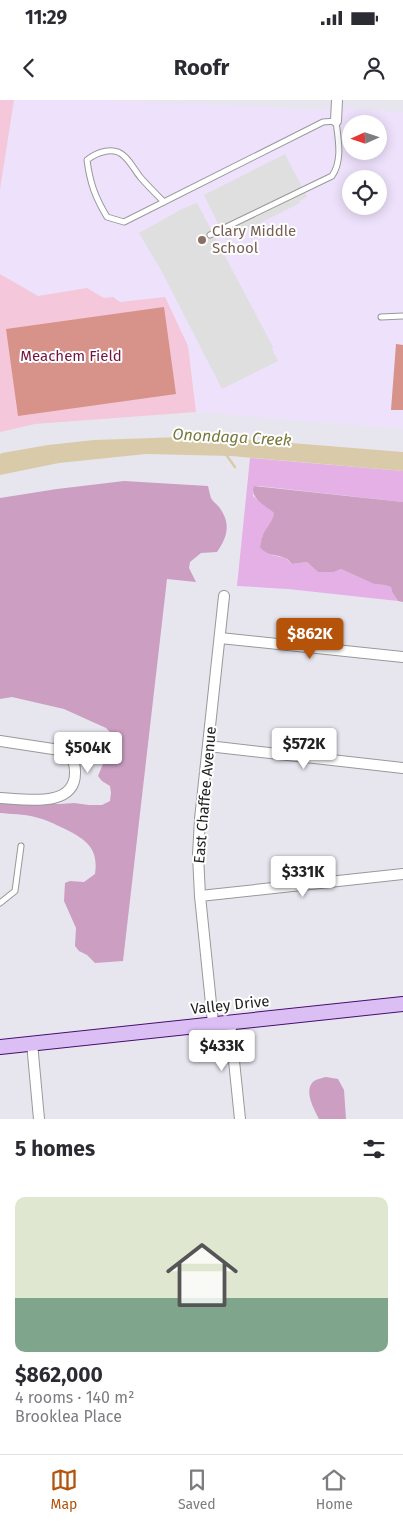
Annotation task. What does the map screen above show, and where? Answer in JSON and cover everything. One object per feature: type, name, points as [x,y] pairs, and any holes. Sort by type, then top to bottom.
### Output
[{"type":"main road","name":"Valley Drive","points":[[0,1047],[403,1004]]},
{"type":"street","points":[[336,120],[337,100]]},
{"type":"street","name":"East Chaffee Avenue","points":[[213,1023],[200,896],[198,846],[224,596]]},
{"type":"street","points":[[220,638],[403,657]]},
{"type":"street","points":[[0,741],[66,751],[70,754],[75,768],[75,778],[70,789],[61,797],[51,800],[0,798]]},
{"type":"street","points":[[208,746],[403,768]]},
{"type":"street","points":[[200,896],[403,874]]},
{"type":"street","points":[[230,1022],[240,1119]]},
{"type":"street","points":[[32,1043],[39,1119]]},
{"type":"lane","points":[[164,202],[141,178],[124,155],[109,151],[95,154],[87,160],[92,190],[98,202],[108,217],[124,222],[164,202],[323,122],[336,120],[339,145],[338,168],[332,176],[210,235]]},
{"type":"lane","points":[[381,317],[403,316]]},
{"type":"lane","points":[[0,903],[15,891],[21,846]]},
{"type":"shaded area","name":"Clary Middle School","points":[[14,100],[108,100],[316,110],[346,108],[403,112],[403,429],[196,412],[188,346],[165,297],[120,302],[113,297],[104,298],[87,288],[38,296],[0,274],[0,189]]},
{"type":"shaded area","points":[[285,154],[307,197],[299,201],[300,203],[226,240],[204,195]]},
{"type":"shaded area","points":[[197,203],[273,347],[272,349],[278,361],[222,389],[161,270],[139,233],[184,208]]},
{"type":"shaded area","points":[[181,437],[240,439],[403,452],[403,471],[231,456],[146,454],[59,463],[0,475],[0,454],[2,453],[94,440]]},
{"type":"shaded area","points":[[250,458],[403,471],[403,502],[259,486],[254,486],[253,496],[274,513],[272,523],[262,537],[272,555],[285,558],[292,564],[307,562],[318,572],[334,572],[341,569],[374,584],[386,585],[391,587],[398,601],[288,589],[237,586]]},
{"type":"shaded area","points":[[124,481],[208,486],[211,498],[223,513],[227,529],[224,540],[217,552],[201,553],[190,562],[189,568],[196,582],[167,579],[123,961],[95,963],[75,946],[76,928],[64,901],[65,883],[70,881],[84,882],[95,874],[95,857],[92,850],[78,836],[49,822],[31,816],[0,813],[0,802],[102,805],[110,801],[110,786],[98,776],[103,764],[118,750],[117,742],[106,728],[64,709],[12,697],[0,699],[0,498]]},
{"type":"shaded area","points":[[254,486],[403,502],[403,602],[398,601],[391,587],[374,584],[341,569],[334,572],[318,572],[307,562],[292,564],[286,558],[263,550],[260,547],[262,538],[274,513],[256,498],[253,490]]},
{"type":"shaded area","points":[[326,1077],[338,1079],[344,1090],[346,1119],[319,1119],[310,1100],[309,1089],[315,1080]]},
{"type":"green space","points":[[0,100],[14,100],[0,189]]},
{"type":"green space","name":"Meachem Field","points":[[0,274],[38,296],[87,288],[104,298],[113,297],[120,302],[165,297],[188,346],[196,412],[35,424],[0,432]]},
{"type":"green space","points":[[164,307],[176,394],[18,416],[6,329]]},
{"type":"green space","points":[[396,344],[403,345],[403,410],[391,410]]},
{"type":"waterway","points":[[227,456],[235,467]]},
{"type":"place","name":"Clary Middle School","points":[[202,240]]},
{"type":"water label","name":"Onondaga Creek","points":[[232,437]]}]
